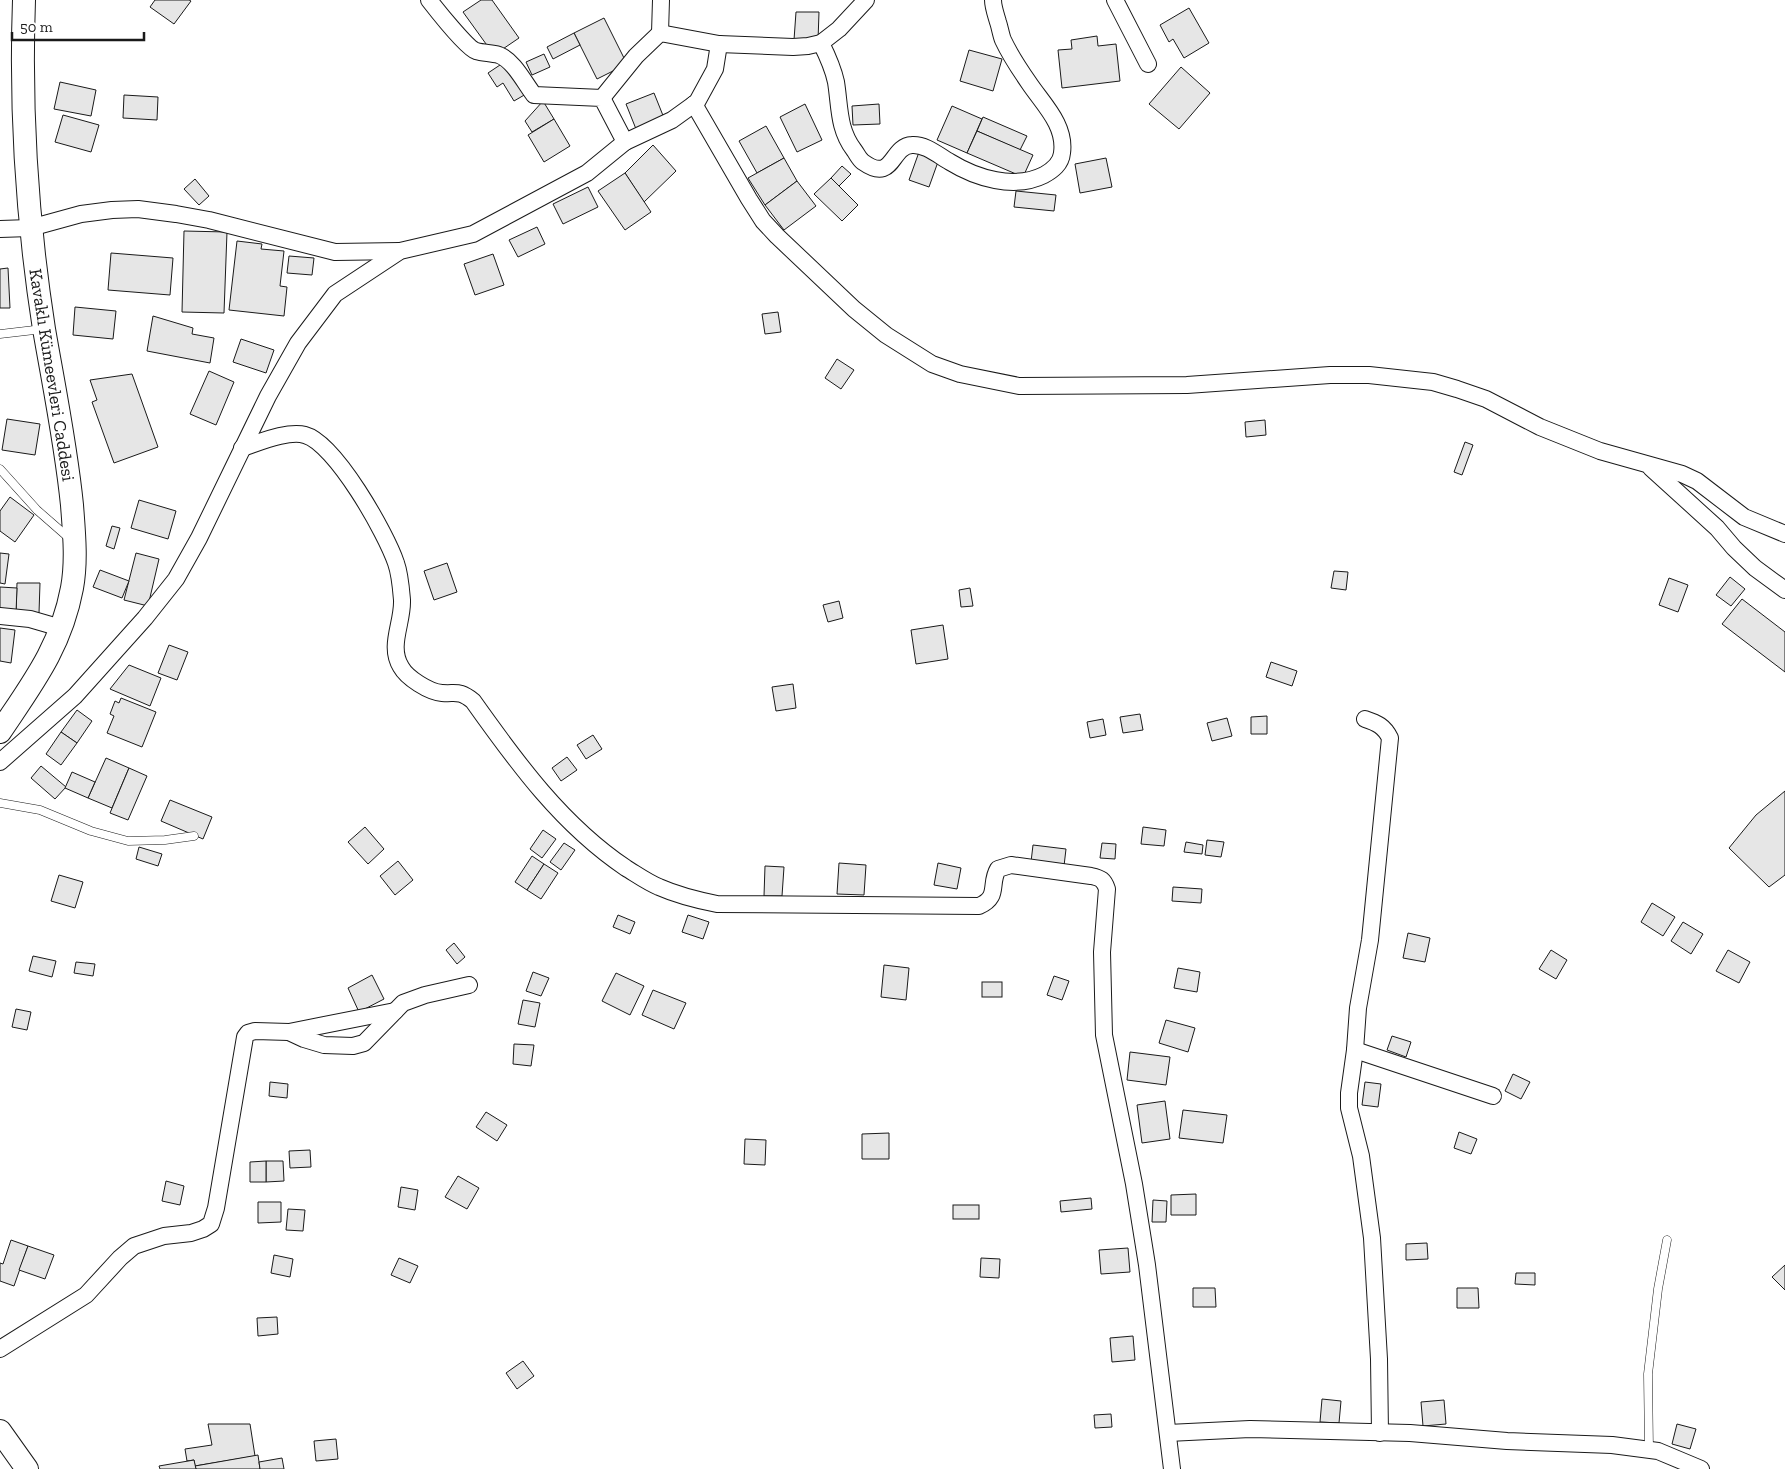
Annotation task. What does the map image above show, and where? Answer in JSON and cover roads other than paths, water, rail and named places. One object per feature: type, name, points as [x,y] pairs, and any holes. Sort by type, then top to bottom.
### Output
[{"type":"street","name":"Kavaklı Kümeevleri Caddesi","points":[[4,720],[48,659],[61,628],[72,588],[74,566],[68,466],[44,329],[30,228],[25,150],[24,0]]},
{"type":"street","points":[[429,0],[441,16],[475,51],[489,52],[501,56],[510,63],[534,95],[602,98]]},
{"type":"street","points":[[602,98],[636,56],[660,33],[661,0]]},
{"type":"street","points":[[660,33],[719,44],[794,47],[821,43],[839,29],[866,0]]},
{"type":"street","points":[[821,43],[830,61],[836,80],[842,129],[862,161],[872,167],[884,169],[890,166],[903,148],[917,145],[923,146],[970,173],[986,178],[1014,182],[1036,178],[1055,168],[1061,160],[1061,135],[1053,116],[1028,82],[1003,40],[993,0]]},
{"type":"street","points":[[1115,0],[1148,64]]},
{"type":"street","points":[[0,228],[30,228],[81,214],[112,210],[138,210],[209,220],[335,252],[400,251],[473,234],[587,174],[625,142],[672,120],[694,104],[715,69],[719,44]]},
{"type":"street","points":[[602,98],[625,142]]},
{"type":"street","points":[[694,104],[711,137],[763,221],[854,309],[886,335],[932,364],[960,374],[1019,386],[1187,385],[1330,375],[1401,378],[1433,382],[1486,399],[1517,416],[1600,451],[1682,474],[1697,481],[1744,517],[1785,534]]},
{"type":"street","points":[[0,762],[75,696],[145,618],[176,579],[199,538],[268,396],[298,343],[335,294],[400,251]]},
{"type":"street","points":[[242,448],[284,436],[299,434],[314,439],[326,448],[350,480],[381,528],[397,564],[402,603],[395,646],[397,662],[402,670],[410,679],[435,692],[456,692],[467,696],[473,701],[506,748],[557,810],[610,856],[658,887],[694,899],[717,904],[979,906],[991,898],[995,874],[998,869],[1011,864],[1091,876],[1100,878],[1105,882],[1108,889],[1102,952],[1104,1035],[1148,1265],[1172,1469]]},
{"type":"street","points":[[1650,466],[1717,528],[1755,568],[1785,590]]},
{"type":"street","points":[[0,616],[30,619],[61,628]]},
{"type":"street","points":[[1365,719],[1378,724],[1386,730],[1390,738],[1370,940],[1358,1008],[1349,1092],[1349,1108],[1361,1156],[1372,1238],[1379,1359],[1380,1433]]},
{"type":"street","points":[[289,1032],[324,1045],[353,1046],[364,1043],[403,1004],[415,998],[469,985]]},
{"type":"street","points":[[0,1349],[86,1295],[120,1258],[134,1246],[164,1236],[204,1229],[211,1224],[216,1208],[245,1037],[248,1032],[289,1032],[395,1011]]},
{"type":"street","points":[[1355,1050],[1493,1096]]},
{"type":"street","points":[[1168,1434],[1203,1430],[1250,1429],[1410,1433],[1507,1441],[1612,1445],[1650,1450],[1701,1469]]},
{"type":"street","points":[[0,1431],[28,1469]]},
{"type":"lane","points":[[0,334],[44,329]]},
{"type":"lane","points":[[0,469],[37,510],[74,543]]},
{"type":"lane","points":[[0,803],[40,810],[91,830],[128,841],[165,840],[194,836]]},
{"type":"lane","points":[[1650,1450],[1648,1374],[1658,1288],[1667,1240]]}]
